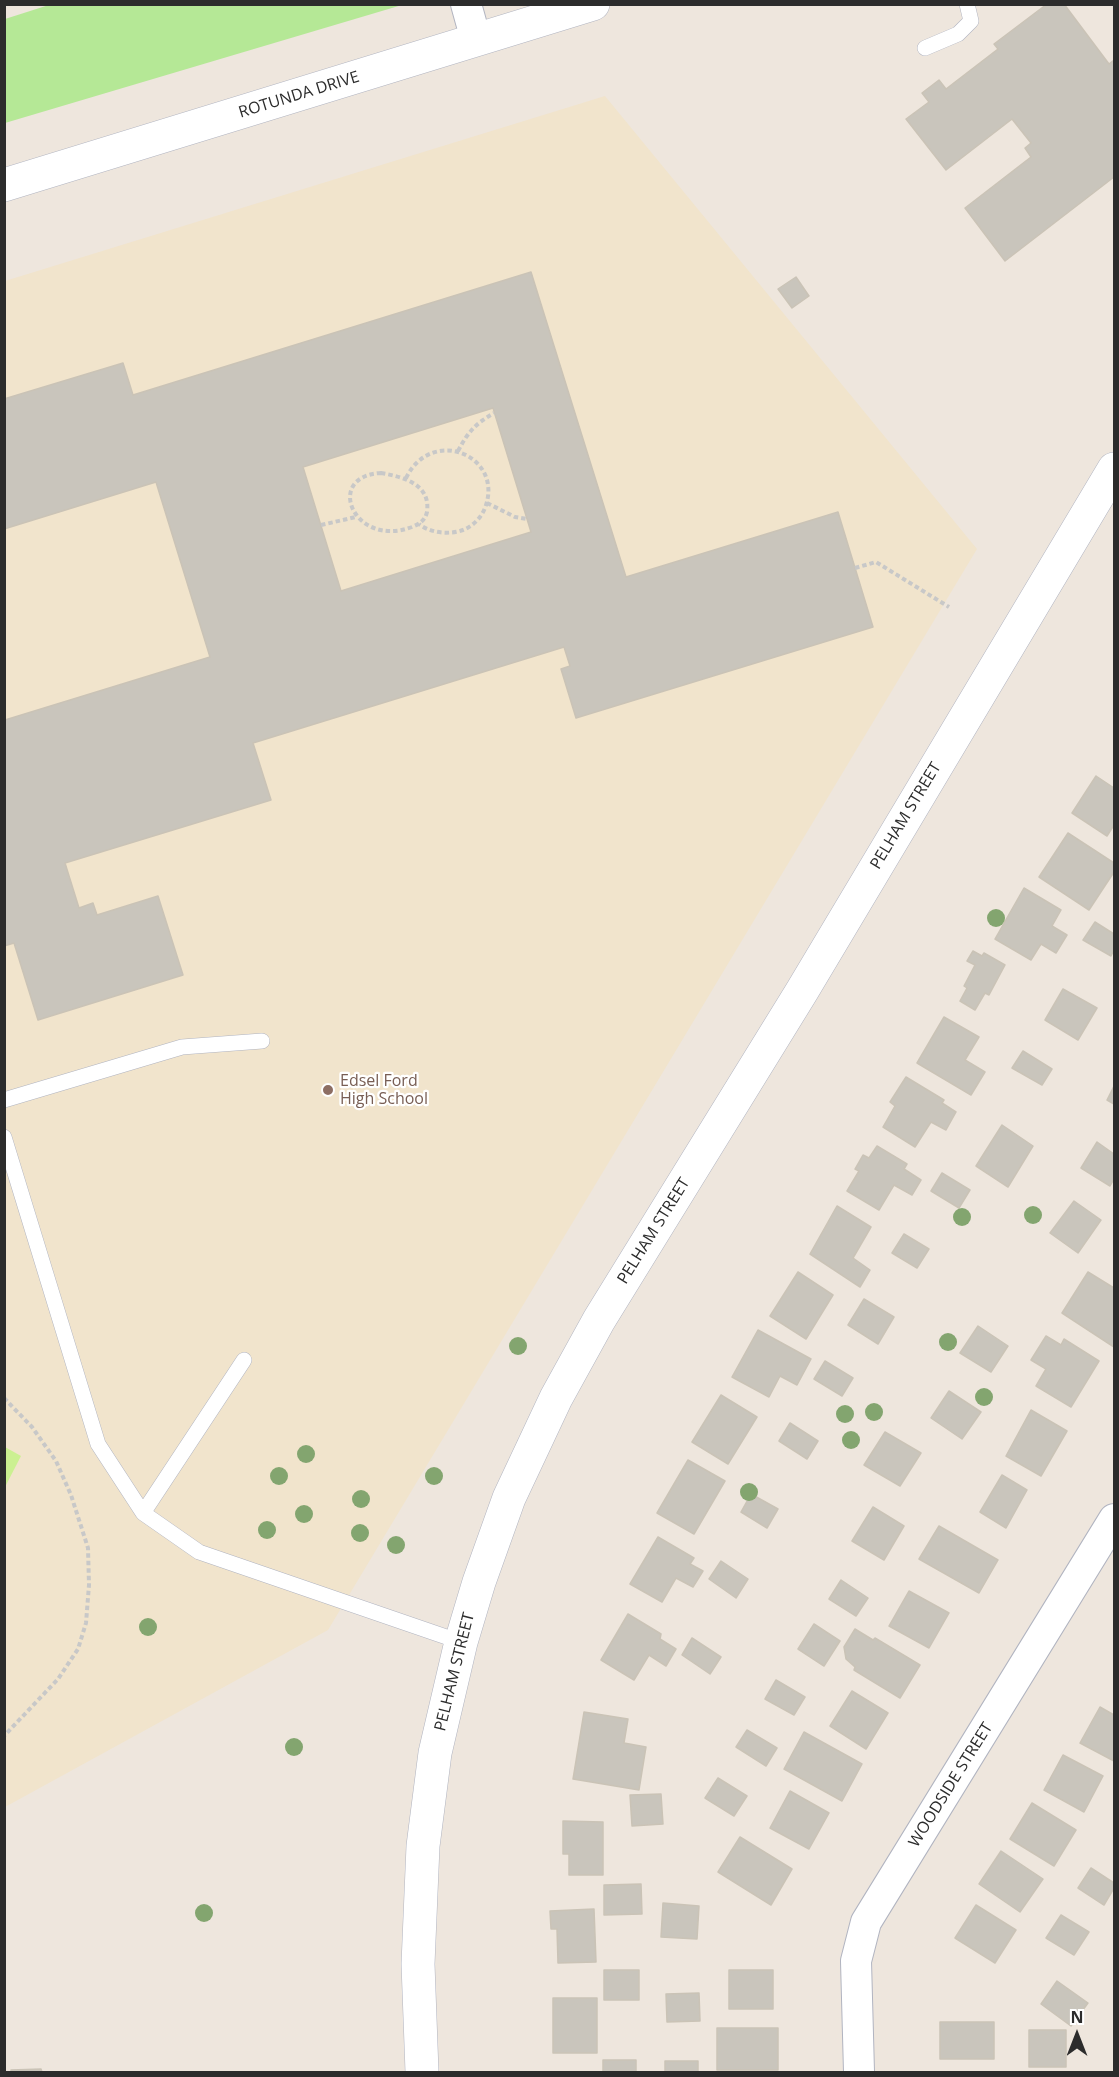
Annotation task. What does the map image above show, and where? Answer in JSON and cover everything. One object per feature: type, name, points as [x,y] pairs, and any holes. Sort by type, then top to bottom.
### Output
[{"type":"street","points":[[466,4],[476,40]]},
{"type":"street","name":"ROTUNDA DRIVE","points":[[4,185],[593,4]]},
{"type":"street","name":"PELHAM STREET","points":[[422,2073],[418,1964],[423,1846],[435,1753],[461,1642],[479,1582],[509,1498],[561,1388],[599,1320],[795,1001],[1114,469]]},
{"type":"street","name":"WOODSIDE STREET","points":[[859,2073],[855,1961],[866,1922],[1114,1519]]},
{"type":"lane","points":[[925,48],[958,34],[971,21],[967,4]]},
{"type":"lane","points":[[4,1100],[182,1047],[262,1041]]},
{"type":"lane","points":[[4,1137],[98,1444],[143,1513],[199,1552],[461,1642]]},
{"type":"lane","points":[[143,1513],[244,1360]]},
{"type":"path","points":[[458,452],[473,428],[494,413]]},
{"type":"path","points":[[406,478],[412,466],[424,456],[445,450],[469,457],[483,470],[487,481],[487,503],[475,524],[449,534],[424,528],[419,524]]},
{"type":"path","points":[[381,473],[406,478],[422,488],[427,498],[427,514],[419,524],[403,530],[377,530],[356,517],[351,507],[350,495],[358,481],[369,474],[381,473]]},
{"type":"path","points":[[487,503],[515,517],[527,519]]},
{"type":"path","points":[[321,525],[356,517]]},
{"type":"path","points":[[855,567],[876,562],[949,607]]},
{"type":"path","points":[[4,1398],[32,1427],[60,1470],[71,1495],[88,1548],[89,1585],[86,1623],[78,1649],[58,1679],[4,1736]]},
{"type":"shaded area","name":"Edsel Ford High School","points":[[605,96],[977,549],[328,1630],[5,1807],[5,281]]},
{"type":"green space","points":[[52,4],[402,5],[5,123],[5,19]]},
{"type":"green space","points":[[5,1447],[21,1456],[5,1487]]},
{"type":"building","points":[[1047,4],[1064,4],[1109,64],[1114,60],[1114,177],[1005,261],[965,208],[1031,157],[1025,148],[1031,143],[1012,119],[946,170],[906,119],[929,102],[922,93],[939,80],[946,89],[998,49],[994,44]]},
{"type":"building","points":[[531,272],[626,577],[838,512],[873,627],[576,718],[561,669],[570,666],[564,647],[253,743],[271,800],[65,863],[79,908],[93,903],[97,915],[158,896],[183,975],[38,1020],[14,943],[4,946],[4,719],[210,657],[156,482],[4,529],[4,399],[123,363],[133,395]],"holes":[[[493,408],[531,532],[341,591],[303,467]]]},
{"type":"building","points":[[796,277],[809,296],[792,308],[778,289]]},
{"type":"building","points":[[1096,776],[1114,788],[1114,825],[1107,836],[1072,813]]},
{"type":"building","points":[[1068,833],[1114,863],[1114,872],[1089,910],[1039,877]]},
{"type":"building","points":[[1024,888],[1061,910],[1052,926],[1067,935],[1056,953],[1041,944],[1031,960],[995,939]]},
{"type":"building","points":[[1095,922],[1114,934],[1114,950],[1111,956],[1083,940]]},
{"type":"building","points":[[973,951],[982,956],[984,953],[1005,965],[989,995],[985,993],[975,1010],[960,1001],[967,988],[964,986],[975,965],[967,961]]},
{"type":"building","points":[[1063,989],[1097,1008],[1078,1040],[1045,1020]]},
{"type":"building","points":[[944,1017],[979,1037],[965,1060],[985,1072],[971,1095],[917,1063]]},
{"type":"building","points":[[1023,1051],[1052,1069],[1042,1085],[1012,1068]]},
{"type":"building","points":[[906,1077],[944,1100],[942,1103],[956,1112],[946,1130],[931,1122],[915,1147],[883,1127],[895,1106],[890,1102]]},
{"type":"building","points":[[1114,1086],[1114,1104],[1107,1100]]},
{"type":"building","points":[[1002,1125],[1033,1146],[1008,1187],[976,1166]]},
{"type":"building","points":[[1097,1142],[1114,1154],[1114,1179],[1110,1186],[1081,1168]]},
{"type":"building","points":[[877,1146],[907,1164],[904,1169],[921,1180],[912,1195],[894,1185],[879,1210],[847,1191],[859,1171],[855,1169],[863,1155],[869,1158]]},
{"type":"building","points":[[942,1173],[970,1190],[959,1208],[931,1191]]},
{"type":"building","points":[[1074,1201],[1101,1220],[1078,1253],[1050,1233]]},
{"type":"building","points":[[837,1206],[871,1227],[853,1258],[870,1270],[860,1287],[810,1254]]},
{"type":"building","points":[[904,1234],[929,1249],[917,1268],[892,1253]]},
{"type":"building","points":[[798,1272],[833,1295],[806,1339],[770,1316]]},
{"type":"building","points":[[1088,1272],[1114,1288],[1114,1347],[1062,1313]]},
{"type":"building","points":[[864,1299],[894,1317],[878,1344],[848,1325]]},
{"type":"building","points":[[978,1326],[1008,1346],[991,1372],[960,1353]]},
{"type":"building","points":[[758,1330],[811,1359],[797,1385],[780,1376],[769,1397],[732,1377]]},
{"type":"building","points":[[1046,1336],[1061,1345],[1064,1339],[1099,1361],[1071,1407],[1036,1386],[1046,1369],[1031,1360]]},
{"type":"building","points":[[825,1361],[853,1378],[842,1396],[814,1379]]},
{"type":"building","points":[[949,1391],[981,1412],[962,1439],[931,1418]]},
{"type":"building","points":[[721,1395],[757,1417],[728,1464],[692,1442]]},
{"type":"building","points":[[1031,1410],[1067,1431],[1041,1476],[1006,1456]]},
{"type":"building","points":[[790,1423],[818,1441],[807,1459],[779,1441]]},
{"type":"building","points":[[885,1432],[921,1453],[900,1486],[864,1465]]},
{"type":"building","points":[[688,1460],[725,1481],[694,1534],[657,1513]]},
{"type":"building","points":[[1002,1475],[1027,1490],[1006,1528],[980,1512]]},
{"type":"building","points":[[751,1494],[778,1509],[767,1528],[741,1512]]},
{"type":"building","points":[[873,1507],[904,1526],[884,1560],[852,1541]]},
{"type":"building","points":[[939,1526],[998,1560],[979,1593],[919,1559]]},
{"type":"building","points":[[658,1537],[694,1558],[690,1564],[703,1571],[693,1587],[676,1578],[662,1602],[630,1584]]},
{"type":"building","points":[[721,1561],[748,1579],[736,1598],[709,1579]]},
{"type":"building","points":[[841,1580],[868,1598],[856,1616],[829,1599]]},
{"type":"building","points":[[909,1591],[949,1613],[929,1648],[889,1626]]},
{"type":"building","points":[[628,1614],[661,1634],[660,1639],[676,1649],[666,1666],[649,1655],[634,1680],[601,1660]]},
{"type":"building","points":[[814,1624],[840,1641],[824,1666],[798,1649]]},
{"type":"building","points":[[855,1629],[873,1640],[875,1638],[920,1665],[900,1698],[854,1670],[855,1667],[846,1659],[844,1647]]},
{"type":"building","points":[[692,1638],[721,1657],[710,1674],[682,1655]]},
{"type":"building","points":[[776,1680],[805,1697],[794,1715],[765,1699]]},
{"type":"building","points":[[852,1691],[888,1713],[866,1749],[830,1726]]},
{"type":"building","points":[[1100,1707],[1114,1715],[1114,1761],[1080,1743]]},
{"type":"building","points":[[584,1712],[628,1719],[624,1743],[646,1747],[639,1790],[573,1779]]},
{"type":"building","points":[[747,1730],[777,1748],[766,1766],[736,1747]]},
{"type":"building","points":[[804,1732],[862,1764],[842,1801],[784,1769]]},
{"type":"building","points":[[1063,1755],[1103,1776],[1084,1812],[1044,1790]]},
{"type":"building","points":[[718,1778],[747,1796],[734,1816],[705,1798]]},
{"type":"building","points":[[790,1791],[829,1813],[809,1849],[770,1828]]},
{"type":"building","points":[[661,1794],[663,1824],[632,1826],[630,1795]]},
{"type":"building","points":[[1032,1803],[1076,1830],[1054,1866],[1010,1839]]},
{"type":"building","points":[[563,1821],[603,1822],[603,1875],[569,1875],[569,1854],[563,1854]]},
{"type":"building","points":[[740,1837],[792,1869],[771,1905],[718,1872]]},
{"type":"building","points":[[1001,1851],[1043,1879],[1020,1912],[979,1884]]},
{"type":"building","points":[[1091,1868],[1114,1883],[1114,1888],[1104,1905],[1078,1888]]},
{"type":"building","points":[[641,1884],[642,1914],[604,1915],[604,1885]]},
{"type":"building","points":[[663,1903],[699,1906],[697,1939],[661,1937]]},
{"type":"building","points":[[976,1905],[1016,1930],[995,1963],[955,1938]]},
{"type":"building","points":[[594,1909],[596,1962],[558,1963],[557,1929],[551,1929],[550,1911]]},
{"type":"building","points":[[1061,1915],[1089,1932],[1074,1955],[1046,1938]]},
{"type":"building","points":[[604,1970],[639,1970],[639,2000],[604,2000]]},
{"type":"building","points":[[729,1970],[773,1970],[773,2009],[729,2009]]},
{"type":"building","points":[[1057,1981],[1088,2003],[1071,2026],[1041,2004]]},
{"type":"building","points":[[699,1993],[700,2021],[667,2022],[666,1994]]},
{"type":"building","points":[[553,1998],[597,1998],[597,2053],[553,2053]]},
{"type":"building","points":[[940,2022],[994,2022],[994,2059],[940,2059]]},
{"type":"building","points":[[717,2028],[778,2028],[778,2070],[717,2070]]},
{"type":"building","points":[[1029,2030],[1066,2030],[1066,2067],[1029,2067]]},
{"type":"building","points":[[603,2060],[636,2060],[636,2072],[603,2072]]},
{"type":"building","points":[[665,2061],[698,2061],[698,2072],[665,2072]]},
{"type":"building","points":[[41,2069],[42,2072],[11,2072],[11,2070]]},
{"type":"place","name":"Edsel Ford High School","points":[[328,1090]]}]
